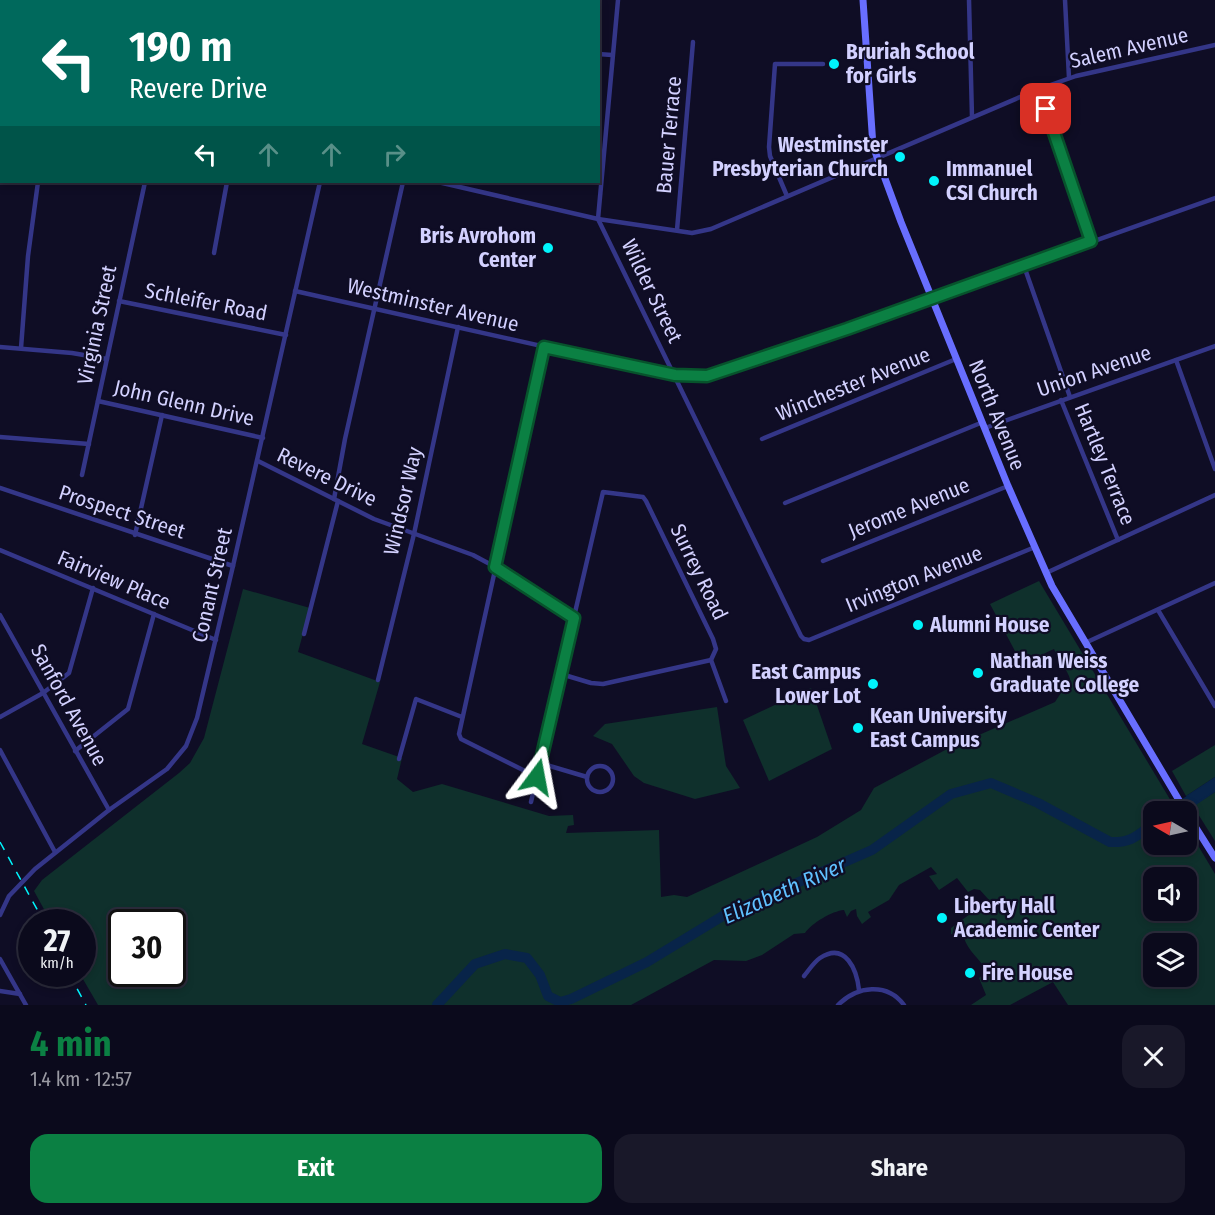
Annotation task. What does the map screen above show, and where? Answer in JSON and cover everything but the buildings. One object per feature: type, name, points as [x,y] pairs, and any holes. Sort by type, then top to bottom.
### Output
[{"type":"main road","name":"North Avenue","points":[[863,0],[873,146],[931,298],[1046,573],[1085,643],[1180,801]]},
{"type":"main road","name":"North Avenue","points":[[1197,830],[1215,858]]},
{"type":"street","points":[[598,219],[618,0]]},
{"type":"street","points":[[969,0],[972,117]]},
{"type":"street","points":[[1065,0],[1069,78]]},
{"type":"street","name":"Bauer Terrace","points":[[677,230],[693,42]]},
{"type":"street","name":"Salem Avenue","points":[[442,183],[598,219],[692,233],[711,229],[1069,78],[1215,45]]},
{"type":"street","points":[[600,54],[612,55]]},
{"type":"street","points":[[787,196],[770,156],[769,147],[775,64],[823,64]]},
{"type":"street","points":[[1039,89],[1091,241]]},
{"type":"street","points":[[600,134],[605,135]]},
{"type":"street","points":[[21,348],[28,256],[38,183]]},
{"type":"street","name":"Virginia Street","points":[[82,476],[146,183]]},
{"type":"street","points":[[214,253],[227,183]]},
{"type":"street","name":"Conant Street","points":[[0,915],[15,889],[56,852],[109,810],[168,769],[186,746],[197,718],[216,640],[320,183]]},
{"type":"street","points":[[304,634],[336,500],[345,440],[403,183]]},
{"type":"street","name":"Westminster Avenue","points":[[295,291],[544,347],[692,377],[719,373],[1215,198]]},
{"type":"street","name":"Wilder Street","points":[[598,219],[804,639]]},
{"type":"street","points":[[1024,266],[1070,397]]},
{"type":"street","name":"Schleifer Road","points":[[119,302],[285,335]]},
{"type":"street","name":"Windsor Way","points":[[378,680],[414,534],[458,327]]},
{"type":"street","name":"Union Avenue","points":[[785,503],[984,425],[1215,346]]},
{"type":"street","points":[[0,347],[72,352],[107,360]]},
{"type":"street","points":[[537,777],[461,739],[459,728],[544,347]]},
{"type":"street","name":"Winchester Avenue","points":[[762,439],[956,359]]},
{"type":"street","points":[[1176,360],[1215,469]]},
{"type":"street","name":"Hartley Terrace","points":[[1061,400],[1118,540]]},
{"type":"street","name":"John Glenn Drive","points":[[98,401],[263,438]]},
{"type":"street","points":[[135,535],[162,415]]},
{"type":"street","points":[[0,437],[89,444]]},
{"type":"street","name":"Revere Drive","points":[[258,461],[382,523],[455,547],[495,567],[574,618]]},
{"type":"street","name":"Jerome Avenue","points":[[823,561],[1008,486]]},
{"type":"street","name":"Prospect Street","points":[[0,488],[233,566]]},
{"type":"street","name":"Surrey Road","points":[[574,618],[603,492],[643,498],[713,639],[716,650],[711,660],[726,700]]},
{"type":"street","points":[[1046,573],[1215,495]]},
{"type":"street","name":"Irvington Avenue","points":[[804,639],[809,640],[1035,547]]},
{"type":"street","name":"Fairview Place","points":[[0,550],[216,640]]},
{"type":"street","points":[[1085,643],[1215,583]]},
{"type":"street","points":[[0,717],[43,693],[69,673],[93,588]]},
{"type":"street","points":[[1158,610],[1215,706]]},
{"type":"street","points":[[75,751],[128,709],[154,614]]},
{"type":"street","name":"Sanford Avenue","points":[[0,615],[109,810]]},
{"type":"street","points":[[531,802],[574,618]]},
{"type":"street","points":[[561,674],[591,683],[603,684],[711,660]]},
{"type":"street","points":[[399,759],[416,699],[462,717]]},
{"type":"street","points":[[0,750],[56,852]]},
{"type":"street","points":[[540,763],[587,777]]},
{"type":"street","points":[[602,766],[609,770],[613,782],[606,791],[598,792],[588,785],[587,777],[594,768],[602,766]]},
{"type":"street","points":[[804,976],[820,958],[838,955],[847,958],[854,967],[859,990]]},
{"type":"street","points":[[0,959],[26,1005]]},
{"type":"street","points":[[838,1005],[859,990],[872,989],[890,993],[898,997],[904,1005]]},
{"type":"street","points":[[0,991],[20,994]]},
{"type":"green space","points":[[1039,581],[1171,801],[1143,801],[1143,855],[1197,855],[1197,844],[1215,874],[1215,1005],[1068,1005],[1053,982],[1010,1005],[971,1005],[986,995],[979,978],[987,971],[968,947],[964,938],[951,934],[951,928],[989,900],[980,890],[974,889],[968,892],[957,878],[939,890],[929,876],[937,874],[931,867],[899,885],[889,900],[868,912],[871,917],[862,924],[856,909],[851,911],[847,917],[844,910],[828,915],[805,933],[794,934],[762,955],[746,961],[714,960],[631,1005],[98,1005],[88,987],[96,987],[96,909],[44,909],[34,891],[42,880],[190,763],[204,738],[243,589],[310,608],[298,652],[380,682],[362,744],[402,758],[397,779],[413,792],[442,784],[549,816],[573,815],[574,825],[568,826],[566,833],[659,830],[661,897],[674,895],[687,897],[817,837],[861,810],[874,788],[949,748],[1055,702],[1070,679],[1054,649],[1030,658],[1016,653],[990,604]]},
{"type":"green space","points":[[811,688],[832,749],[769,781],[743,720]]},
{"type":"green space","points":[[717,707],[726,766],[740,788],[695,799],[644,783],[634,776],[612,744],[593,736],[605,724]]},
{"type":"green space","points":[[1215,745],[1215,777],[1186,796],[1172,771]]},
{"type":"green space","points":[[1215,792],[1215,841],[1197,812],[1197,803]]},
{"type":"water","points":[[1215,777],[1215,792],[1197,804],[1197,801],[1189,801],[1186,796]]},
{"type":"waterway","name":"Elizabeth River","points":[[437,1005],[475,964],[505,954],[527,958],[540,975],[548,996],[560,1002],[571,999],[647,962],[726,914],[872,850],[951,794],[991,783],[1038,803],[1110,842],[1129,840],[1143,832]]},
{"type":"waterway","name":"Elizabeth River","points":[[1188,801],[1215,785]]},
{"type":"railway","points":[[0,842],[37,909]]},
{"type":"railway","points":[[76,987],[86,1005]]},
{"type":"place","name":"Bruriah School for Girls","points":[[834,64]]},
{"type":"place","name":"Westminster Presbyterian Church","points":[[900,157]]},
{"type":"place","name":"Immanuel CSI Church","points":[[934,181]]},
{"type":"place","name":"Bris Avrohom Center","points":[[548,248]]},
{"type":"place","name":"Alumni House","points":[[918,625]]},
{"type":"place","name":"Nathan Weiss Graduate College","points":[[978,673]]},
{"type":"place","name":"East Campus Lower Lot","points":[[873,684]]},
{"type":"place","name":"Kean University East Campus","points":[[858,728]]},
{"type":"place","name":"Liberty Hall Academic Center","points":[[942,918]]},
{"type":"place","name":"Fire House","points":[[970,973]]},
{"type":"route","points":[[537,777],[574,618],[495,567],[544,347],[675,375],[707,376],[847,329],[1091,241],[1046,109]]}]
